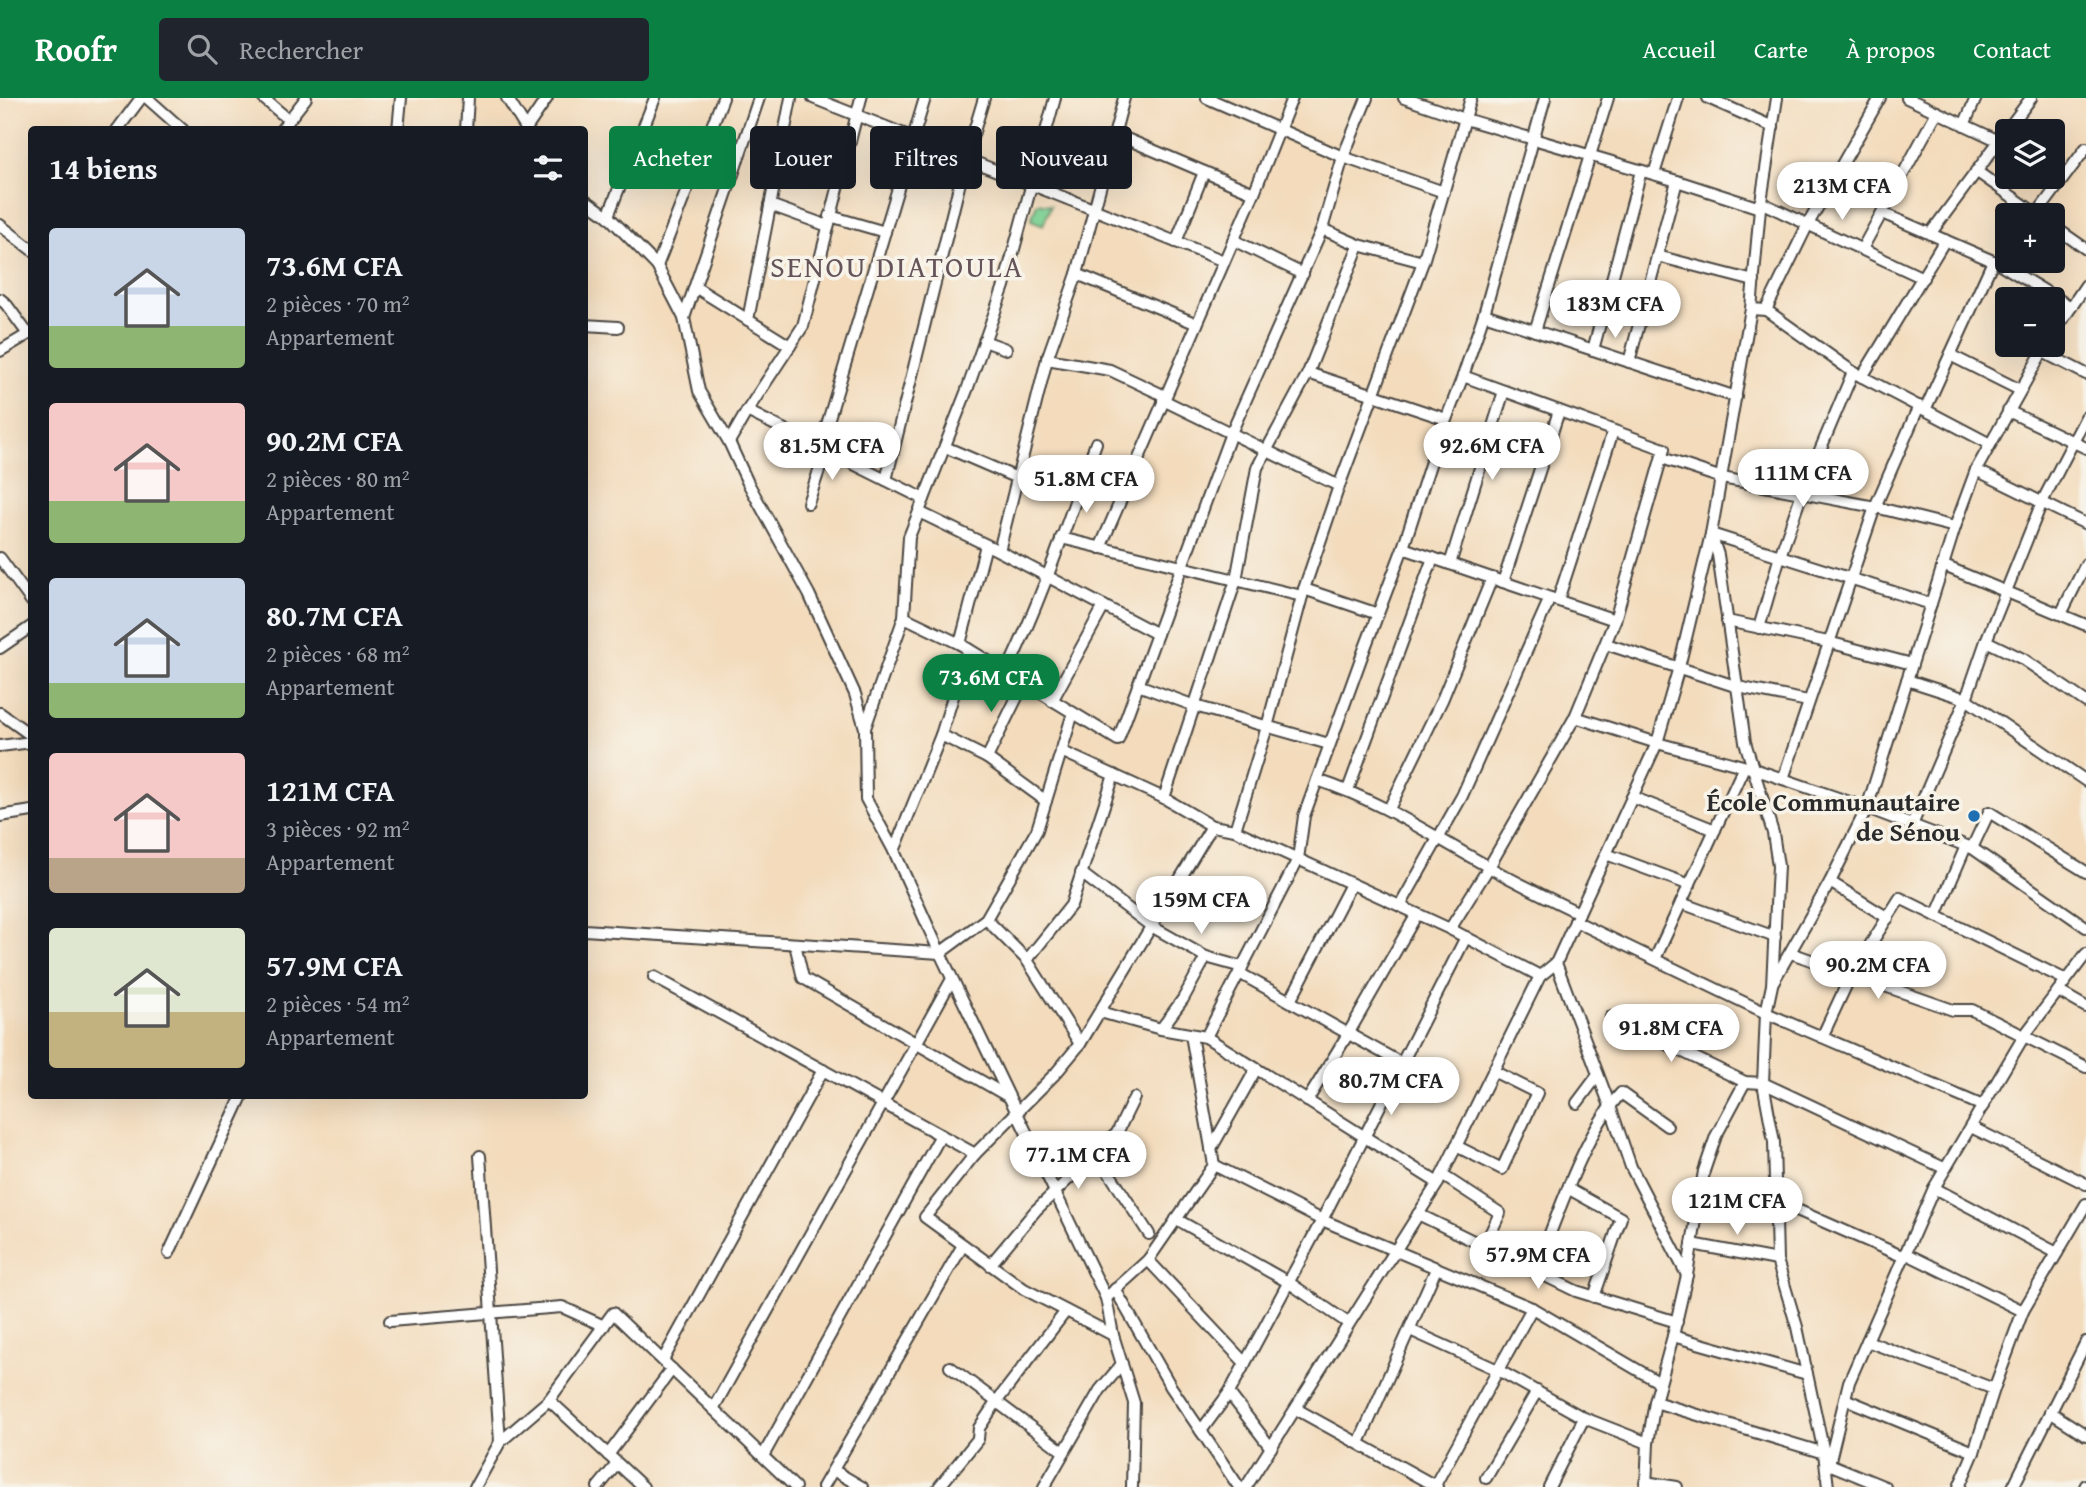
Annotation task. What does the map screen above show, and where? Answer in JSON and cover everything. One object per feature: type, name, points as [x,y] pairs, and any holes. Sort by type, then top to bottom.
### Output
[{"type":"street","points":[[120,126],[141,98]]},
{"type":"street","points":[[147,98],[178,126]]},
{"type":"street","points":[[263,98],[289,120]]},
{"type":"street","points":[[284,126],[306,98]]},
{"type":"street","points":[[398,126],[401,98]]},
{"type":"street","points":[[466,126],[468,98]]},
{"type":"street","points":[[507,98],[524,126]]},
{"type":"street","points":[[528,126],[547,98]]},
{"type":"street","points":[[608,216],[655,98]]},
{"type":"street","points":[[657,266],[723,98]]},
{"type":"street","points":[[684,318],[759,98]]},
{"type":"street","points":[[748,320],[791,98]]},
{"type":"street","points":[[813,98],[883,126]]},
{"type":"street","points":[[729,442],[803,326],[861,98]]},
{"type":"street","points":[[917,126],[925,98]]},
{"type":"street","points":[[976,126],[984,98]]},
{"type":"street","points":[[1048,126],[1055,98]]},
{"type":"street","points":[[1117,126],[1124,98]]},
{"type":"street","points":[[1100,548],[1254,193],[1292,98]]},
{"type":"street","points":[[904,617],[964,647],[1118,740],[1231,433],[1322,229],[1343,157],[1367,98]]},
{"type":"street","points":[[1404,98],[1465,120],[1760,205],[1808,224],[1923,278]]},
{"type":"street","points":[[1235,831],[1268,727],[1303,592],[1339,486],[1423,262],[1471,98]]},
{"type":"street","points":[[1206,1038],[1298,859],[1304,816],[1403,548],[1484,314],[1545,98]]},
{"type":"street","points":[[1535,331],[1608,98]]},
{"type":"street","points":[[1654,174],[1678,98]]},
{"type":"street","points":[[1708,98],[1773,127]]},
{"type":"street","points":[[1246,1487],[1440,1179],[1540,976],[1556,963],[1657,743],[1679,667],[1722,478],[1751,309],[1760,205],[1777,98]]},
{"type":"street","points":[[1766,310],[1808,224],[1880,98]]},
{"type":"street","points":[[1906,98],[1995,139]]},
{"type":"street","points":[[1964,125],[1976,98]]},
{"type":"street","points":[[2015,119],[2031,98]]},
{"type":"street","points":[[1210,99],[1343,157],[1444,192]]},
{"type":"street","points":[[1862,249],[1937,112]]},
{"type":"street","points":[[1132,141],[1254,193]]},
{"type":"street","points":[[1930,234],[1995,146]]},
{"type":"street","points":[[2046,203],[2086,148]]},
{"type":"street","points":[[1593,350],[1642,170]]},
{"type":"street","points":[[1976,171],[2020,203]]},
{"type":"street","points":[[1176,242],[1204,172]]},
{"type":"street","points":[[1629,362],[1677,181]]},
{"type":"street","points":[[808,503],[898,189]]},
{"type":"street","points":[[886,480],[959,189]]},
{"type":"street","points":[[865,728],[904,617],[909,537],[1004,286],[1031,189]]},
{"type":"street","points":[[1044,189],[1224,261]]},
{"type":"street","points":[[999,551],[1047,359],[1077,274],[1100,189]]},
{"type":"street","points":[[588,202],[608,216],[657,266],[684,318],[699,391],[809,594],[855,694],[865,728],[866,799],[894,851],[952,979],[1106,1297],[1113,1335],[1135,1403],[1132,1487]]},
{"type":"street","points":[[770,205],[885,232]]},
{"type":"street","points":[[1882,213],[1995,262]]},
{"type":"street","points":[[0,225],[28,247]]},
{"type":"street","points":[[1322,229],[1359,245],[1423,262]]},
{"type":"street","points":[[2065,234],[2086,249]]},
{"type":"street","points":[[1233,240],[1303,274]]},
{"type":"street","points":[[1759,628],[1802,493],[1858,374],[1923,278],[1945,240]]},
{"type":"street","points":[[1164,798],[1236,580],[1257,468],[1308,373],[1359,245]]},
{"type":"street","points":[[1657,256],[1754,281]]},
{"type":"street","points":[[1783,779],[1875,507],[1995,264]]},
{"type":"street","points":[[2014,273],[2071,307]]},
{"type":"street","points":[[1077,274],[1197,324]]},
{"type":"street","points":[[695,287],[790,346]]},
{"type":"street","points":[[2065,316],[2084,290]]},
{"type":"street","points":[[0,299],[28,331]]},
{"type":"street","points":[[1751,309],[1766,310],[1858,374],[1990,444]]},
{"type":"street","points":[[1484,314],[1736,397]]},
{"type":"street","points":[[588,325],[618,327]]},
{"type":"street","points":[[0,351],[28,334]]},
{"type":"street","points":[[984,341],[1006,349]]},
{"type":"street","points":[[1950,355],[2020,390]]},
{"type":"street","points":[[1772,985],[1830,883],[1867,808],[1942,565],[1976,470],[2039,357]]},
{"type":"street","points":[[2059,357],[2086,374]]},
{"type":"street","points":[[1047,359],[1110,370],[1339,486]]},
{"type":"street","points":[[1308,373],[1446,419]]},
{"type":"street","points":[[1450,929],[1489,867],[1575,717],[1615,620],[1664,449],[1463,376]]},
{"type":"street","points":[[1450,564],[1504,391]]},
{"type":"street","points":[[747,411],[924,499]]},
{"type":"street","points":[[1389,809],[1497,580],[1559,411]]},
{"type":"street","points":[[2008,411],[2086,448]]},
{"type":"street","points":[[1913,825],[1966,699],[1986,641],[2042,502],[2086,417]]},
{"type":"street","points":[[1400,906],[1462,796],[1554,599],[1613,431]]},
{"type":"street","points":[[1006,673],[1047,576],[1096,443]]},
{"type":"street","points":[[945,447],[1017,478]]},
{"type":"street","points":[[1662,457],[1722,478],[1875,507],[1955,527]]},
{"type":"street","points":[[1976,470],[2086,524]]},
{"type":"street","points":[[919,512],[1157,634]]},
{"type":"street","points":[[1711,534],[1931,604]]},
{"type":"street","points":[[1711,534],[1718,555],[1749,768],[1773,833],[1778,866],[1772,985],[1766,1013],[1763,1083],[1774,1142],[1777,1260],[1797,1327],[1828,1464],[1885,1487]]},
{"type":"street","points":[[1061,538],[1236,580],[1303,592],[1378,614]]},
{"type":"street","points":[[894,851],[941,735],[986,545]]},
{"type":"street","points":[[1403,548],[1615,620]]},
{"type":"street","points":[[0,558],[28,596]]},
{"type":"street","points":[[1348,790],[1433,558]]},
{"type":"street","points":[[2061,614],[2086,564]]},
{"type":"street","points":[[1942,565],[2086,625]]},
{"type":"street","points":[[1052,701],[1104,606]]},
{"type":"street","points":[[1727,621],[1828,642],[1912,664]]},
{"type":"street","points":[[0,648],[28,629]]},
{"type":"street","points":[[1986,641],[2023,659],[2086,702]]},
{"type":"street","points":[[1606,644],[1738,687],[1808,701]]},
{"type":"street","points":[[1907,680],[1966,699],[2086,781]]},
{"type":"street","points":[[987,758],[1024,683]]},
{"type":"street","points":[[1138,685],[1195,706],[1329,744]]},
{"type":"street","points":[[0,713],[28,733]]},
{"type":"street","points":[[588,930],[940,953],[986,919],[1037,830],[1073,713]]},
{"type":"street","points":[[1575,717],[1783,779],[1969,847],[2086,927]]},
{"type":"street","points":[[941,735],[987,758],[1046,802]]},
{"type":"street","points":[[0,746],[28,742]]},
{"type":"street","points":[[1061,751],[1164,798],[1212,826],[1235,831],[1450,929],[1540,976]]},
{"type":"street","points":[[1655,959],[1715,830],[1749,768]]},
{"type":"street","points":[[1027,960],[1071,905],[1114,775]]},
{"type":"street","points":[[1317,780],[1348,790],[1389,809],[1655,959],[1766,1013],[1983,1106]]},
{"type":"street","points":[[1632,797],[1715,830]]},
{"type":"street","points":[[0,816],[28,812]]},
{"type":"street","points":[[1936,916],[1989,812],[2086,872]]},
{"type":"street","points":[[1113,1335],[1024,1289],[925,1217],[975,1154],[1056,1073],[1080,1044],[1212,826]]},
{"type":"street","points":[[1606,854],[1689,885]]},
{"type":"street","points":[[1081,873],[1151,926],[1206,957],[1241,970],[1290,1001],[1401,1063]]},
{"type":"street","points":[[1830,883],[1888,918]]},
{"type":"street","points":[[1290,1001],[1351,884]]},
{"type":"street","points":[[1822,1037],[1851,975],[1900,898],[2066,980]]},
{"type":"street","points":[[1681,903],[1775,937]]},
{"type":"street","points":[[1307,1101],[1417,914]]},
{"type":"street","points":[[986,919],[1027,960],[1080,1044]]},
{"type":"street","points":[[1202,1431],[1229,1393],[1322,1220],[1466,937]]},
{"type":"street","points":[[795,944],[803,978],[1009,1097]]},
{"type":"street","points":[[1791,953],[1953,1010],[1972,1010],[2086,1067]]},
{"type":"street","points":[[1828,1487],[1828,1464],[1849,1382],[1934,1188],[2024,1036],[2086,954]]},
{"type":"street","points":[[1161,1029],[1183,999],[1206,957]]},
{"type":"street","points":[[1556,963],[1631,1167],[1687,1275]]},
{"type":"street","points":[[654,977],[975,1154]]},
{"type":"street","points":[[713,1409],[952,979]]},
{"type":"street","points":[[2058,991],[2086,1007]]},
{"type":"street","points":[[1100,1012],[1206,1038],[1363,1137],[1500,1213],[1484,1247]]},
{"type":"street","points":[[1611,1017],[1745,1082],[1763,1083],[1944,1168]]},
{"type":"street","points":[[1106,1297],[1148,1260],[1214,1165],[1191,1035]]},
{"type":"street","points":[[1211,1150],[1256,1069]]},
{"type":"street","points":[[663,1360],[823,1070]]},
{"type":"street","points":[[1456,1146],[1502,1169],[1537,1093],[1493,1071]]},
{"type":"street","points":[[1577,1102],[1598,1075]]},
{"type":"street","points":[[1678,1487],[1646,1484],[1648,1443],[1655,1402],[1687,1275],[1704,1171],[1716,1136],[1745,1082]]},
{"type":"street","points":[[1535,1272],[1581,1158],[1610,1106],[1621,1093],[1667,1126]]},
{"type":"street","points":[[990,1265],[1036,1210],[1117,1133],[1135,1098]]},
{"type":"street","points":[[169,1253],[241,1099]]},
{"type":"street","points":[[1971,1128],[2086,1184]]},
{"type":"street","points":[[763,1456],[941,1135]]},
{"type":"street","points":[[1096,1153],[1149,1234]]},
{"type":"street","points":[[480,1156],[500,1442]]},
{"type":"street","points":[[1214,1165],[1322,1220],[1532,1308],[1660,1383]]},
{"type":"street","points":[[1934,1188],[2057,1253]]},
{"type":"street","points":[[1569,1189],[1621,1218],[1594,1297]]},
{"type":"street","points":[[1776,1208],[1797,1209],[2023,1311]]},
{"type":"street","points":[[1960,1487],[2023,1311],[2085,1210]]},
{"type":"street","points":[[1418,1214],[1576,1291],[1677,1322]]},
{"type":"street","points":[[1176,1219],[1288,1282],[1348,1323]]},
{"type":"street","points":[[1692,1244],[1777,1260]]},
{"type":"street","points":[[823,1487],[963,1245]]},
{"type":"street","points":[[1148,1260],[1245,1363]]},
{"type":"street","points":[[1359,1443],[1436,1269]]},
{"type":"street","points":[[1115,1289],[1171,1387],[1240,1487]]},
{"type":"street","points":[[390,1321],[562,1307],[604,1326]]},
{"type":"street","points":[[1296,1409],[1436,1487],[1532,1308]]},
{"type":"street","points":[[939,1487],[978,1439],[979,1428],[997,1401],[1066,1311]]},
{"type":"street","points":[[475,1487],[500,1442],[549,1400],[613,1313],[795,1487]]},
{"type":"street","points":[[1410,1330],[1498,1370],[1584,1418],[1648,1443]]},
{"type":"street","points":[[1673,1336],[1807,1374]]},
{"type":"street","points":[[1867,1341],[1994,1389]]},
{"type":"street","points":[[2013,1487],[2086,1342]]},
{"type":"street","points":[[1044,1487],[1100,1390],[1122,1364]]},
{"type":"street","points":[[950,1367],[1064,1452]]},
{"type":"street","points":[[608,1455],[672,1369]]},
{"type":"street","points":[[1486,1478],[1536,1391]]},
{"type":"street","points":[[1229,1393],[1271,1448]]},
{"type":"street","points":[[1845,1399],[1974,1452]]},
{"type":"street","points":[[549,1400],[643,1487]]},
{"type":"street","points":[[1655,1402],[1824,1453]]},
{"type":"street","points":[[2050,1412],[2086,1435]]},
{"type":"street","points":[[1549,1487],[1584,1418]]},
{"type":"street","points":[[598,1487],[617,1464]]},
{"type":"street","points":[[833,1470],[862,1487]]},
{"type":"green space","points":[[1037,203],[1051,205],[1043,225],[1031,220]]},
{"type":"place","name":"École Communautaire de Sénou","points":[[1974,816]]},
{"type":"district","name":"SENOU DIATOULA","points":[[897,266]]}]
